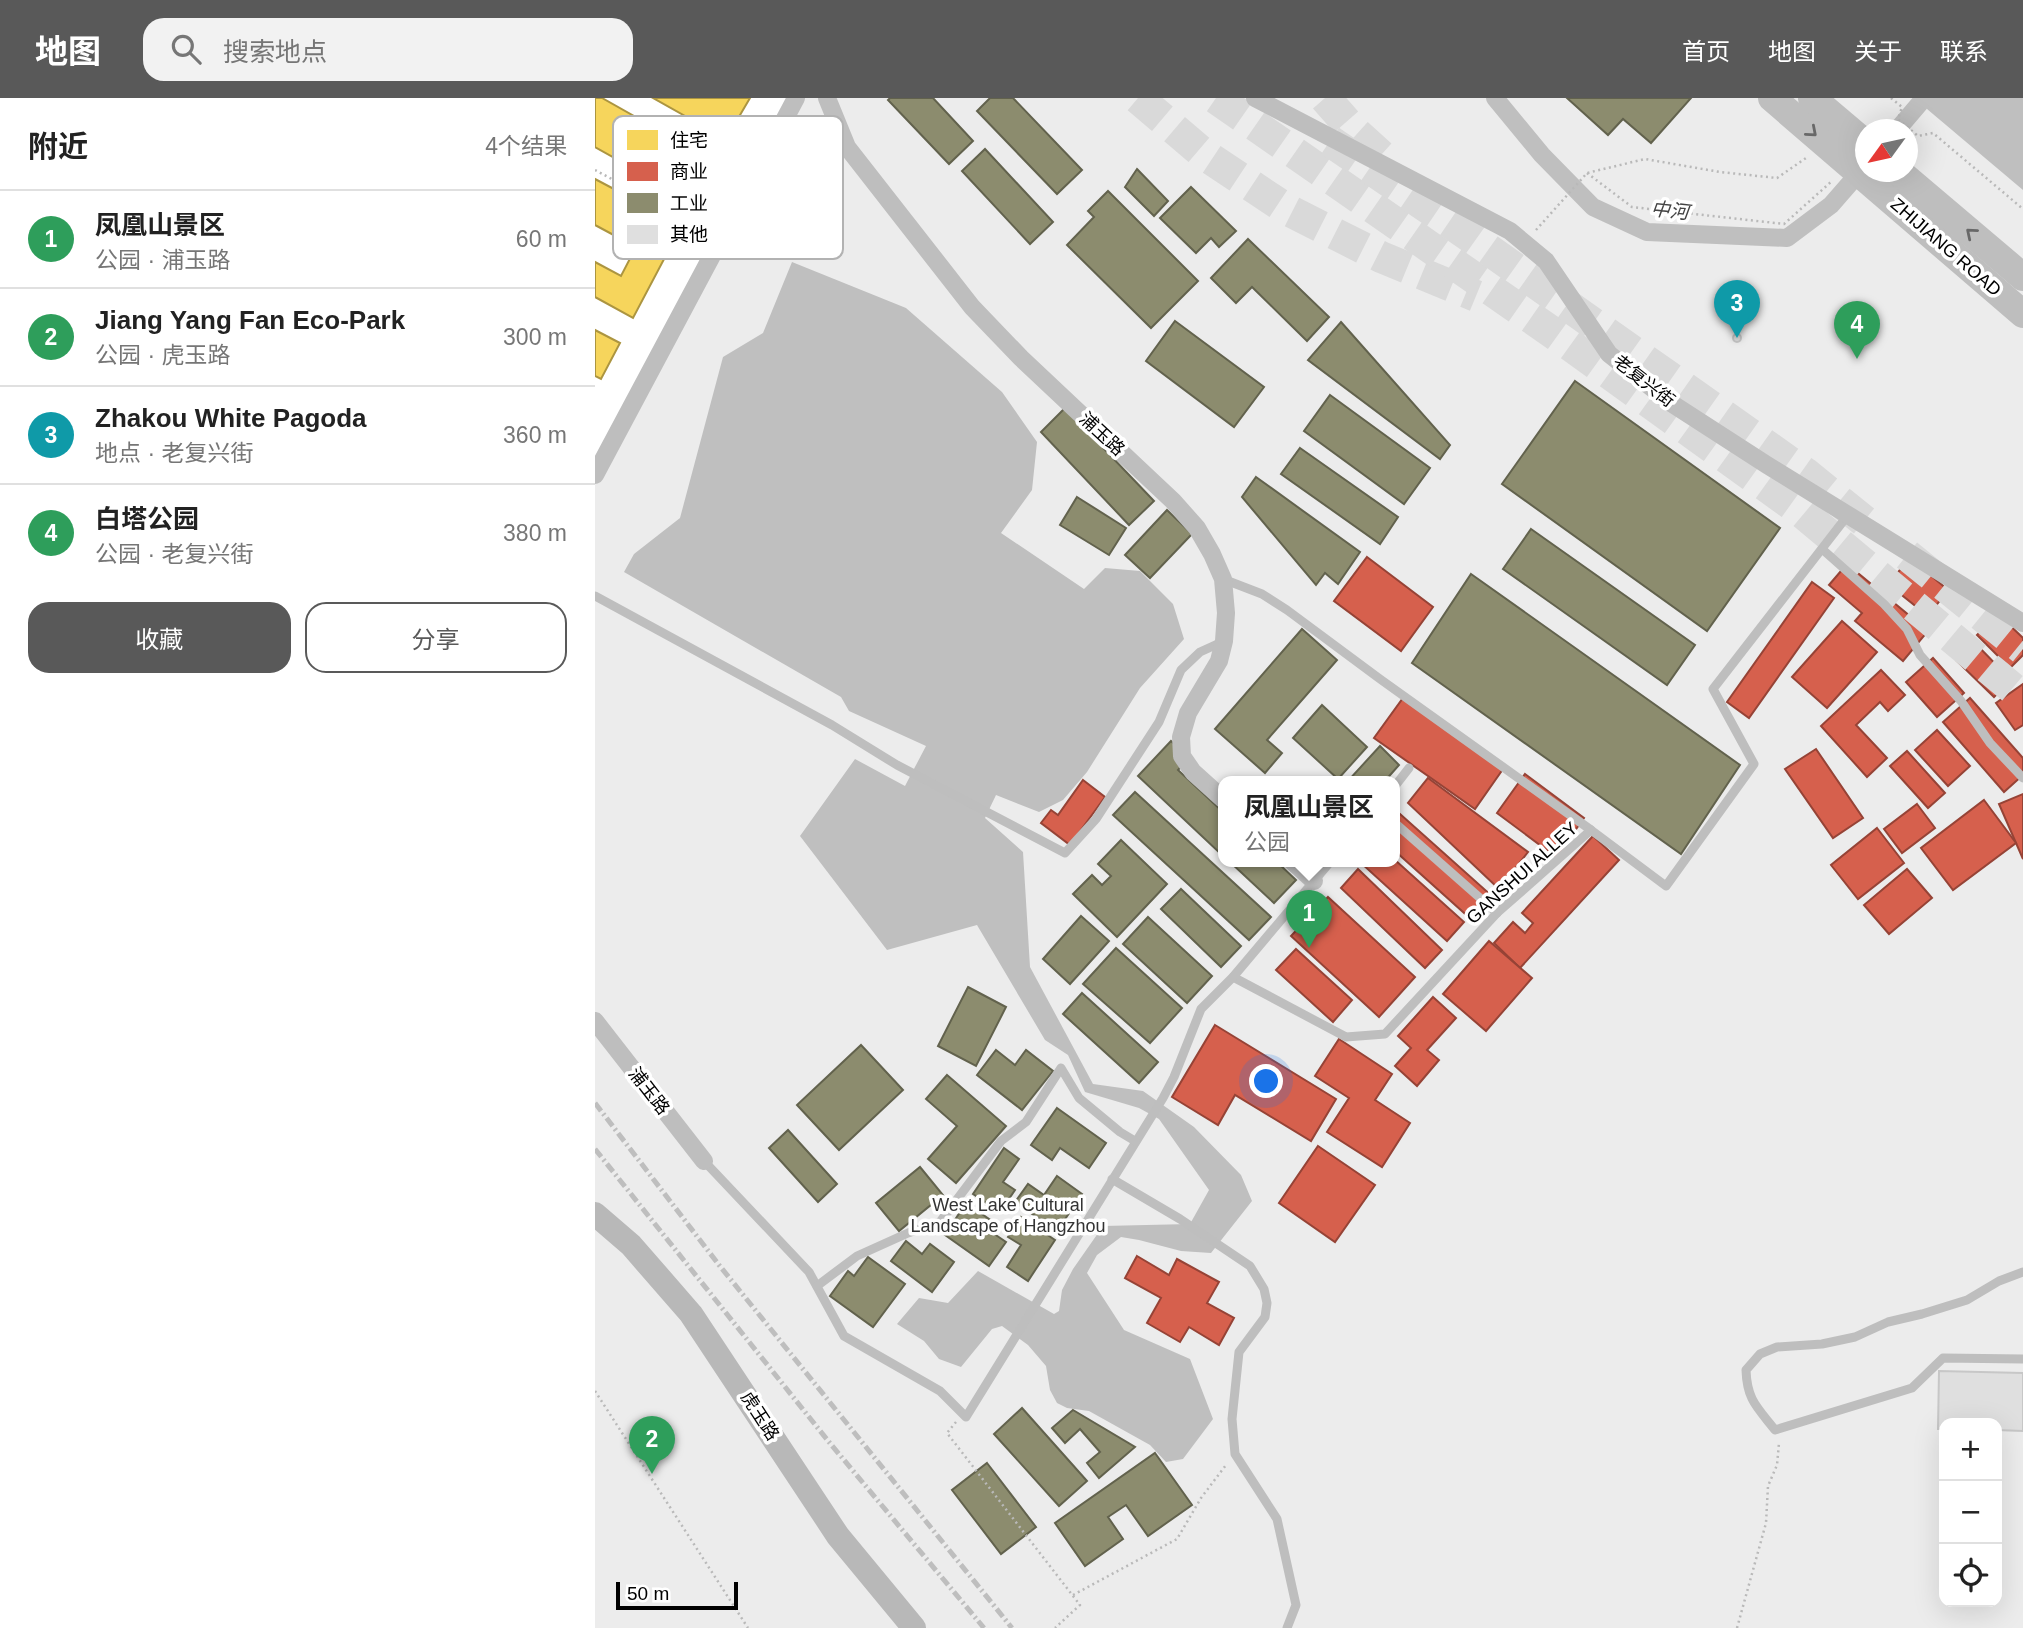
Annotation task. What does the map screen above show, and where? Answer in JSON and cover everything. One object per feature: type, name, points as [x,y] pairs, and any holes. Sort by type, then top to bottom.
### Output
[{"type":"main road","name":"ZHIJIANG ROAD","points":[[1772,98],[1826,144],[1855,162]]},
{"type":"main road","name":"ZHIJIANG ROAD","points":[[1812,98],[1855,158]]},
{"type":"main road","name":"ZHIJIANG ROAD","points":[[1879,182],[2023,314]]},
{"type":"main road","name":"ZHIJIANG ROAD","points":[[1911,182],[2023,277]]},
{"type":"street","points":[[786,116],[796,98]]},
{"type":"street","name":"浦玉路","points":[[827,98],[834,116]]},
{"type":"street","name":"老复兴街","points":[[1255,98],[1510,231],[1546,261],[1609,354],[1671,403],[2023,623]]},
{"type":"street","name":"浦玉路","points":[[843,139],[846,147],[972,307],[1021,359],[1173,500],[1197,528],[1212,554],[1223,579],[1226,613],[1224,641],[1219,661],[1188,713],[1181,737],[1182,756],[1193,772],[1218,794]]},
{"type":"street","points":[[595,475],[711,259]]},
{"type":"street","points":[[1299,867],[1314,881]]},
{"type":"street","name":"浦玉路","points":[[595,1021],[704,1161]]},
{"type":"street","name":"虎玉路","points":[[595,1214],[631,1245],[691,1314],[838,1536],[912,1627]]},
{"type":"lane","name":"GANSHUI ALLEY","points":[[1233,977],[1346,1037],[1385,1034],[1497,913],[1591,830],[1665,886],[1754,764],[1713,689],[1848,515]]},
{"type":"lane","points":[[1822,549],[1884,604],[1907,629],[1920,655],[1961,701],[1990,743],[2023,778]]},
{"type":"lane","points":[[1223,579],[1262,594],[1287,610],[1591,830]]},
{"type":"lane","points":[[595,596],[832,725],[897,765],[1065,853],[1096,819],[1159,722],[1181,670],[1200,652],[1224,641]]},
{"type":"lane","points":[[1400,780],[1409,768]]},
{"type":"lane","points":[[1400,827],[1497,913]]},
{"type":"lane","points":[[704,1161],[810,1272],[844,1336],[940,1391],[966,1417],[1163,1098],[1201,1009],[1233,977],[1326,867]]},
{"type":"lane","points":[[817,1286],[857,1256],[940,1222],[1001,1141],[1026,1122],[1061,1068],[1079,1098],[1119,1132],[1135,1141]]},
{"type":"lane","points":[[1112,1179],[1180,1219],[1250,1266],[1265,1289],[1265,1317],[1239,1352],[1231,1419],[1235,1454],[1277,1519],[1296,1605],[1287,1628]]},
{"type":"lane","points":[[2023,1272],[1999,1281],[1967,1300],[1888,1322],[1855,1337],[1822,1344],[1777,1347],[1760,1354],[1746,1370],[1747,1387],[1753,1401],[1775,1430],[1912,1388],[1943,1359],[2023,1359]]},
{"type":"path","points":[[1891,98],[1902,107],[1898,119],[1918,136],[1933,133],[2023,209]]},
{"type":"path","points":[[1532,233],[1587,173],[1645,159],[1720,172],[1777,178],[1826,144]]},
{"type":"path","points":[[1587,173],[1632,206],[1784,224],[1855,167]]},
{"type":"path","points":[[595,170],[613,180]]},
{"type":"path","points":[[595,1391],[748,1628]]},
{"type":"path","points":[[963,1414],[947,1433],[1080,1605],[1055,1628]]},
{"type":"path","points":[[1737,1628],[1766,1523],[1768,1486],[1777,1465],[1779,1442],[1775,1430]]},
{"type":"path","points":[[1073,1595],[1177,1539],[1201,1497],[1235,1454]]},
{"type":"green space","name":"West Lake Cultural Landscape of Hangzhou","points":[[791,98],[1930,98],[2023,177],[2023,1628],[595,1628],[595,474],[707,259],[843,259],[843,116],[782,116]]},
{"type":"shaded area","points":[[1914,98],[2023,98],[2023,190]]},
{"type":"shaded area","points":[[792,262],[906,308],[1002,392],[1037,442],[1032,490],[1001,533],[1084,589],[1105,568],[1140,571],[1173,604],[1184,639],[1140,688],[1087,772],[1063,800],[1039,812],[996,795],[985,818],[1023,852],[1030,967],[1093,1084],[1143,1091],[1194,1127],[1241,1175],[1252,1201],[1211,1253],[1181,1251],[1121,1237],[1097,1255],[1087,1273],[1124,1330],[1190,1359],[1213,1419],[1183,1459],[1166,1462],[1150,1445],[1089,1411],[1067,1408],[1057,1403],[1050,1390],[1046,1366],[1028,1345],[1002,1326],[992,1329],[961,1367],[939,1359],[924,1341],[897,1324],[919,1298],[948,1303],[978,1271],[1054,1314],[1059,1311],[1062,1290],[1073,1269],[1103,1226],[1190,1224],[1209,1190],[1159,1119],[1139,1108],[1085,1092],[1068,1055],[1045,1040],[977,925],[887,950],[800,836],[855,759],[905,786],[926,746],[849,711],[841,697],[624,572],[634,554],[680,518],[723,357],[763,333]]},
{"type":"building: 住宅","points":[[595,98],[602,98],[634,116],[613,116],[613,157],[595,147]]},
{"type":"building: 住宅","points":[[653,98],[750,98],[739,116],[685,116]]},
{"type":"building: 住宅","points":[[595,179],[613,189],[613,235],[595,225]]},
{"type":"building: 住宅","points":[[630,259],[664,259],[633,318],[595,297],[595,262],[621,276]]},
{"type":"building: 住宅","points":[[595,330],[620,343],[601,379],[595,376]]},
{"type":"building: 商业","points":[[1367,557],[1433,607],[1401,651],[1334,601]]},
{"type":"building: 商业","points":[[1910,558],[1948,590],[1928,616],[1888,584]]},
{"type":"building: 商业","points":[[1847,564],[1928,631],[1903,661],[1855,621],[1862,613],[1829,585]]},
{"type":"building: 商业","points":[[1812,582],[1834,598],[1749,718],[1727,702]]},
{"type":"building: 商业","points":[[1998,614],[2023,638],[2023,655],[2010,668],[1977,635]]},
{"type":"building: 商业","points":[[1842,621],[1877,652],[1827,708],[1792,677]]},
{"type":"building: 商业","points":[[1975,643],[2011,680],[1994,697],[1957,661]]},
{"type":"building: 商业","points":[[1933,658],[1964,693],[1937,717],[1906,682]]},
{"type":"building: 商业","points":[[1881,670],[1905,695],[1888,711],[1880,702],[1856,725],[1887,758],[1867,777],[1821,726]]},
{"type":"building: 商业","points":[[2023,684],[2023,725],[2015,730],[1996,703]]},
{"type":"building: 商业","points":[[1403,698],[1503,769],[1475,809],[1374,738]]},
{"type":"building: 商业","points":[[1970,698],[2023,758],[2023,775],[2004,792],[1943,722]]},
{"type":"building: 商业","points":[[1937,730],[1970,766],[1948,786],[1915,750]]},
{"type":"building: 商业","points":[[1816,749],[1863,818],[1833,838],[1785,769]]},
{"type":"building: 商业","points":[[1907,751],[1945,793],[1928,808],[1890,766]]},
{"type":"building: 商业","points":[[1525,774],[1584,818],[1556,857],[1497,813]]},
{"type":"building: 商业","points":[[1428,778],[1528,852],[1499,889],[1408,803]]},
{"type":"building: 商业","points":[[1083,780],[1105,797],[1070,845],[1041,823],[1051,810],[1058,815]]},
{"type":"building: 商业","points":[[2023,794],[2023,859],[1999,804]]},
{"type":"building: 商业","points":[[1984,800],[2016,843],[1953,890],[1921,848]]},
{"type":"building: 商业","points":[[1917,804],[1935,828],[1902,853],[1884,829]]},
{"type":"building: 商业","points":[[1400,814],[1493,897],[1472,920],[1400,855]]},
{"type":"building: 商业","points":[[1877,828],[1904,863],[1858,899],[1831,865]]},
{"type":"building: 商业","points":[[1593,836],[1619,860],[1520,968],[1494,943],[1513,922],[1525,933],[1533,923],[1522,913]]},
{"type":"building: 商业","points":[[1400,864],[1464,922],[1447,941],[1365,867],[1400,867]]},
{"type":"building: 商业","points":[[1358,869],[1442,950],[1425,968],[1341,888]]},
{"type":"building: 商业","points":[[1907,869],[1932,898],[1889,934],[1864,905]]},
{"type":"building: 商业","points":[[1328,897],[1415,977],[1379,1017],[1291,936]]},
{"type":"building: 商业","points":[[1489,941],[1532,978],[1486,1031],[1443,994]]},
{"type":"building: 商业","points":[[1296,949],[1352,1000],[1333,1022],[1276,970]]},
{"type":"building: 商业","points":[[1433,997],[1456,1018],[1427,1050],[1439,1060],[1417,1086],[1395,1066],[1411,1048],[1398,1036]]},
{"type":"building: 商业","points":[[1215,1025],[1336,1099],[1311,1141],[1235,1095],[1218,1125],[1172,1097]]},
{"type":"building: 商业","points":[[1339,1039],[1392,1074],[1375,1100],[1410,1123],[1382,1167],[1327,1132],[1349,1098],[1315,1076]]},
{"type":"building: 商业","points":[[1318,1146],[1375,1185],[1335,1242],[1279,1203]]},
{"type":"building: 商业","points":[[1137,1256],[1169,1275],[1177,1259],[1219,1282],[1207,1303],[1234,1318],[1219,1345],[1189,1327],[1180,1342],[1147,1323],[1161,1298],[1125,1278]]},
{"type":"building: 工业","points":[[933,98],[973,141],[949,164],[888,100]]},
{"type":"building: 工业","points":[[990,98],[1013,98],[1082,170],[1057,194],[977,111]]},
{"type":"building: 工业","points":[[1567,98],[1691,98],[1651,143],[1623,119],[1608,135]]},
{"type":"building: 工业","points":[[985,149],[1053,222],[1030,244],[962,171]]},
{"type":"building: 工业","points":[[1137,169],[1168,201],[1154,216],[1125,187]]},
{"type":"building: 工业","points":[[1191,187],[1236,231],[1219,247],[1211,238],[1196,253],[1160,218]]},
{"type":"building: 工业","points":[[1108,191],[1198,281],[1151,328],[1067,245],[1094,217],[1088,211]]},
{"type":"building: 工业","points":[[1248,239],[1329,317],[1307,341],[1252,287],[1236,303],[1211,278]]},
{"type":"building: 工业","points":[[1175,321],[1264,387],[1234,427],[1146,361]]},
{"type":"building: 工业","points":[[1341,322],[1450,445],[1440,459],[1308,360]]},
{"type":"building: 工业","points":[[1575,381],[1780,528],[1707,631],[1502,484]]},
{"type":"building: 工业","points":[[1330,395],[1430,468],[1404,504],[1304,431]]},
{"type":"building: 工业","points":[[1065,408],[1154,501],[1129,525],[1041,432]]},
{"type":"building: 工业","points":[[1300,448],[1398,517],[1380,544],[1281,474]]},
{"type":"building: 工业","points":[[1256,477],[1360,552],[1338,584],[1325,573],[1316,585],[1242,497]]},
{"type":"building: 工业","points":[[1077,497],[1126,528],[1109,555],[1060,525]]},
{"type":"building: 工业","points":[[1167,510],[1192,534],[1150,578],[1125,555]]},
{"type":"building: 工业","points":[[1531,529],[1695,645],[1667,685],[1503,569]]},
{"type":"building: 工业","points":[[1471,574],[1740,765],[1681,854],[1412,663]]},
{"type":"building: 工业","points":[[1302,629],[1337,660],[1267,740],[1282,753],[1265,773],[1215,729]]},
{"type":"building: 工业","points":[[1322,705],[1367,747],[1341,776],[1335,776],[1293,738]]},
{"type":"building: 工业","points":[[1171,741],[1189,758],[1178,770],[1218,807],[1218,851],[1138,776]]},
{"type":"building: 工业","points":[[1380,746],[1399,765],[1389,776],[1352,776]]},
{"type":"building: 工业","points":[[1135,792],[1271,917],[1249,940],[1113,815]]},
{"type":"building: 工业","points":[[1121,840],[1167,884],[1117,937],[1073,894],[1092,875],[1102,885],[1111,876],[1098,864]]},
{"type":"building: 工业","points":[[1235,867],[1282,867],[1296,880],[1274,903]]},
{"type":"building: 工业","points":[[1181,889],[1241,946],[1221,967],[1161,909]]},
{"type":"building: 工业","points":[[1081,916],[1109,941],[1070,984],[1043,959]]},
{"type":"building: 工业","points":[[1148,917],[1212,976],[1187,1003],[1123,944]]},
{"type":"building: 工业","points":[[1116,948],[1182,1008],[1150,1043],[1083,984]]},
{"type":"building: 工业","points":[[968,987],[1006,1007],[976,1066],[938,1046]]},
{"type":"building: 工业","points":[[1082,993],[1158,1062],[1139,1083],[1063,1014]]},
{"type":"building: 工业","points":[[861,1045],[903,1090],[839,1150],[797,1105]]},
{"type":"building: 工业","points":[[996,1050],[1015,1065],[1026,1050],[1053,1071],[1022,1110],[977,1075]]},
{"type":"building: 工业","points":[[947,1075],[1006,1126],[956,1183],[928,1159],[957,1126],[926,1099]]},
{"type":"building: 工业","points":[[1057,1108],[1106,1143],[1089,1168],[1060,1148],[1052,1160],[1031,1145]]},
{"type":"building: 工业","points":[[788,1130],[837,1184],[818,1202],[769,1148]]},
{"type":"building: 工业","points":[[1004,1148],[1019,1159],[1003,1182],[1015,1190],[1000,1212],[973,1194]]},
{"type":"building: 工业","points":[[920,1167],[943,1195],[899,1231],[876,1203]]},
{"type":"building: 工业","points":[[1057,1176],[1082,1194],[1057,1231],[1015,1202],[1028,1184],[1044,1195]]},
{"type":"building: 工业","points":[[966,1203],[992,1221],[987,1229],[1006,1242],[989,1266],[945,1235]]},
{"type":"building: 工业","points":[[1021,1217],[1055,1240],[1028,1281],[1007,1267],[1021,1245],[1008,1237]]},
{"type":"building: 工业","points":[[906,1241],[922,1254],[930,1244],[954,1262],[932,1292],[891,1261]]},
{"type":"building: 工业","points":[[868,1257],[905,1284],[873,1327],[830,1296],[848,1271],[854,1276]]},
{"type":"building: 工业","points":[[1022,1408],[1087,1481],[1059,1506],[994,1434]]},
{"type":"building: 工业","points":[[1073,1410],[1135,1447],[1099,1478],[1087,1463],[1100,1452],[1080,1429],[1065,1443],[1052,1428]]},
{"type":"building: 工业","points":[[1155,1453],[1192,1505],[1148,1536],[1126,1505],[1108,1517],[1123,1539],[1085,1566],[1055,1523]]},
{"type":"building: 工业","points":[[987,1463],[1036,1527],[1001,1554],[952,1490]]},
{"type":"building: 其他","points":[[1737,334],[1741,338],[1737,342],[1733,338]]},
{"type":"building: 其他","points":[[1939,1371],[2023,1373],[2023,1431],[2002,1430],[2002,1418],[1939,1418],[1938,1429]]},
{"type":"waterway","name":"中河","points":[[1495,98],[1542,155],[1593,207],[1647,232],[1787,238],[1831,205],[1855,177]]},
{"type":"waterway","name":"中河","points":[[1906,119],[1920,103]]},
{"type":"tunnel","points":[[1138,98],[1205,155],[1288,210],[1381,257],[1476,296]]},
{"type":"tunnel","points":[[1216,98],[1556,335],[1798,509],[2023,697]]},
{"type":"tunnel","points":[[1325,98],[1355,132],[1387,161]]},
{"type":"tunnel","points":[[1330,141],[1805,473],[1864,521]]},
{"type":"tunnel","points":[[1907,555],[2023,649]]},
{"type":"railway","points":[[595,1103],[719,1265],[1012,1628]]},
{"type":"railway","points":[[595,1149],[829,1442],[984,1628]]},
{"type":"place","name":"Zhakou White Pagoda","points":[[1737,338]]},
{"type":"place","name":"白塔公园","points":[[1857,359]]},
{"type":"place","name":"凤凰山景区","points":[[1309,948]]},
{"type":"place","name":"Jiang Yang Fan Eco-Park","points":[[652,1474]]}]
